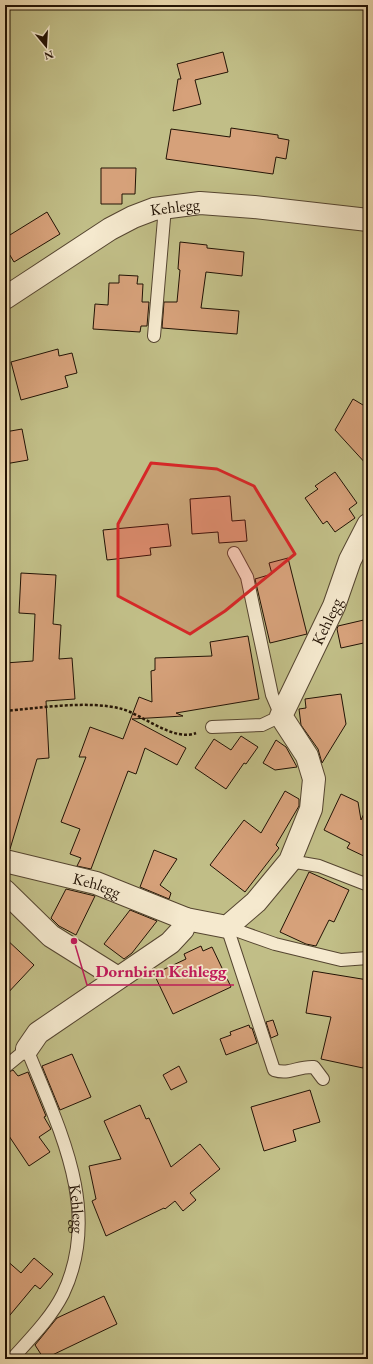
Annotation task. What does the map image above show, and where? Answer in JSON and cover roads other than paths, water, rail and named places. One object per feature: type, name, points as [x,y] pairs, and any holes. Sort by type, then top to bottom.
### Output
[{"type":"street","name":"Kehlegg","points":[[5,298],[110,229],[133,217],[165,207],[200,204],[254,207],[368,220]]},
{"type":"street","name":"Kehlegg","points":[[281,716],[334,606],[350,560],[368,526]]},
{"type":"street","points":[[227,927],[256,902],[290,861],[311,809],[314,779],[307,756],[281,716]]},
{"type":"street","name":"Kehlegg","points":[[5,861],[96,883],[186,919],[227,927]]},
{"type":"street","points":[[5,891],[51,936],[118,978]]},
{"type":"street","points":[[27,1049],[38,1033],[170,943],[183,929],[186,919]]},
{"type":"lane","points":[[154,336],[165,207]]},
{"type":"lane","points":[[212,727],[262,725],[281,716],[272,695],[248,577],[234,553]]},
{"type":"lane","points":[[290,861],[319,866],[368,884]]},
{"type":"lane","points":[[227,927],[274,1070],[284,1073],[303,1066],[314,1067],[323,1079]]},
{"type":"lane","name":"Kehlegg","points":[[227,927],[275,944],[341,960],[368,958]]},
{"type":"lane","points":[[5,1067],[27,1049]]},
{"type":"lane","name":"Kehlegg","points":[[12,1359],[46,1319],[63,1294],[73,1265],[78,1234],[78,1200],[72,1167],[67,1149],[27,1049]]},
{"type":"place","name":"Dornbirn Kehlegg","points":[[74,941]]}]
